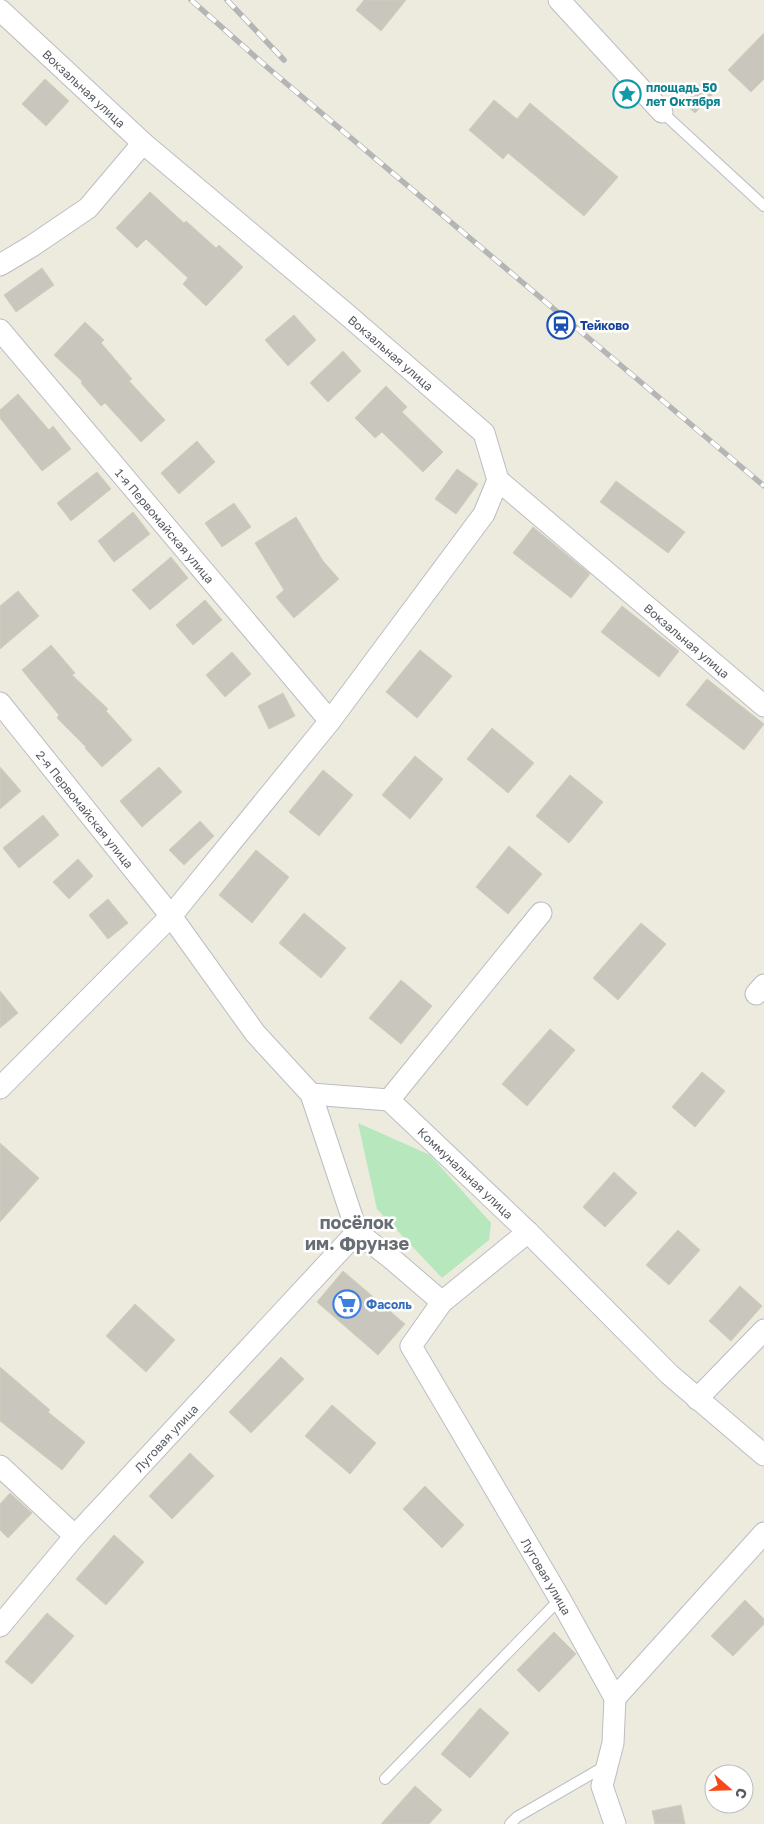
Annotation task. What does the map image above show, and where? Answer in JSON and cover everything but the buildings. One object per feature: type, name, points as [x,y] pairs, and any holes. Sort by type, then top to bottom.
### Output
[{"type":"street","points":[[559,0],[662,112]]},
{"type":"street","name":"Вокзальная улица","points":[[0,10],[142,143],[344,312],[484,433],[498,480],[764,706]]},
{"type":"street","points":[[0,265],[88,208],[142,143]]},
{"type":"street","name":"1-я Первомайская улица","points":[[0,330],[330,720]]},
{"type":"street","points":[[2,1083],[171,916],[330,720],[484,514],[498,480]]},
{"type":"street","name":"2-я Первомайская улица","points":[[0,703],[171,916]]},
{"type":"street","points":[[311,1094],[389,1100],[541,913]]},
{"type":"street","points":[[171,916],[256,1033],[311,1094],[357,1232],[442,1302],[528,1232]]},
{"type":"street","name":"Коммунальная улица","points":[[389,1100],[528,1232],[669,1374],[764,1454]]},
{"type":"street","name":"Луговая улица","points":[[0,1626],[75,1536],[357,1232]]},
{"type":"street","name":"Луговая улица","points":[[442,1302],[411,1346],[560,1599],[615,1698]]},
{"type":"street","points":[[697,1399],[764,1330]]},
{"type":"street","points":[[0,1466],[75,1536]]},
{"type":"street","points":[[615,1824],[602,1786],[613,1743],[615,1698],[764,1533]]},
{"type":"lane","points":[[662,112],[764,206]]},
{"type":"lane","points":[[385,1779],[560,1599]]},
{"type":"lane","points":[[510,1824],[517,1817],[608,1764]]},
{"type":"green space","points":[[358,1123],[430,1155],[491,1223],[489,1240],[442,1278],[377,1209]]},
{"type":"railway","points":[[191,0],[268,68],[764,486]]},
{"type":"railway","points":[[227,0],[284,60]]},
{"type":"place","name":"площадь 50 лет Октября","points":[[627,94]]},
{"type":"place","name":"Тейково","points":[[561,325]]},
{"type":"place","name":"Фасоль","points":[[347,1304]]},
{"type":"district","name":"посёлок им. Фрунзе","points":[[357,1232]]}]
